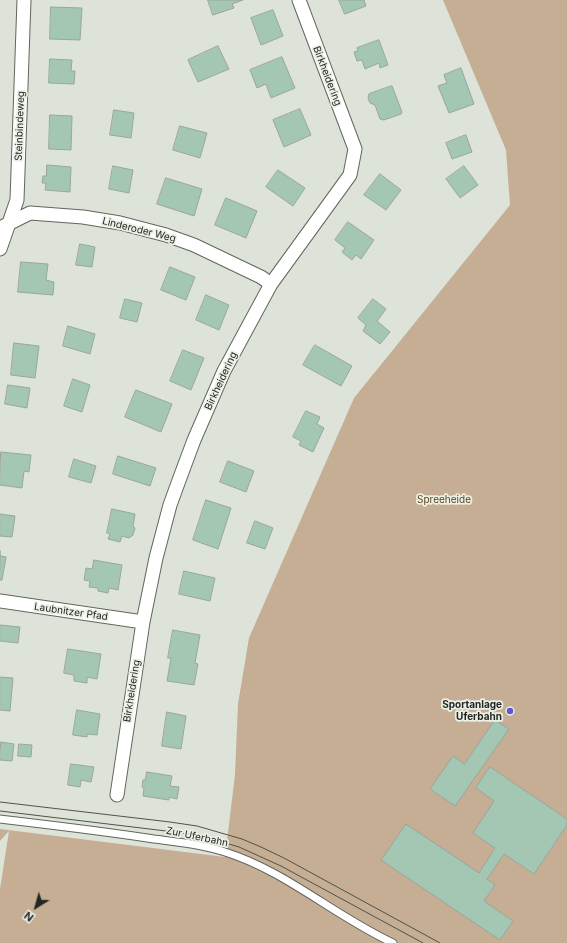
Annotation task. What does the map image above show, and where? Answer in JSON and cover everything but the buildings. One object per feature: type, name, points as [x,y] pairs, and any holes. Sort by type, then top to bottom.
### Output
[{"type":"street","name":"Steinbindeweg","points":[[0,248],[4,226],[18,200],[24,0]]},
{"type":"street","name":"Birkheidering","points":[[117,795],[143,622],[156,558],[170,504],[192,446],[224,371],[271,284],[350,175],[355,149],[299,0]]},
{"type":"street","name":"Linderoder Weg","points":[[4,226],[30,213],[83,216],[120,223],[166,235],[194,246],[247,270],[271,284]]},
{"type":"street","name":"Laubnitzer Pfad","points":[[0,602],[143,622]]},
{"type":"lane","name":"Zur Uferbahn","points":[[0,819],[198,845],[225,852],[262,867],[373,934],[393,943]]},
{"type":"green space","name":"Spreeheide","points":[[443,0],[567,0],[567,943],[0,943],[0,889],[9,831],[0,841],[0,829],[225,857],[235,775],[238,704],[249,638],[354,398],[510,205],[506,150]]},
{"type":"tram line","points":[[0,802],[197,826],[242,839],[284,858],[440,943]]},
{"type":"tram line","points":[[0,811],[196,835],[239,847],[281,866],[423,943]]},
{"type":"place","name":"Sportanlage Uferbahn","points":[[510,711]]}]
